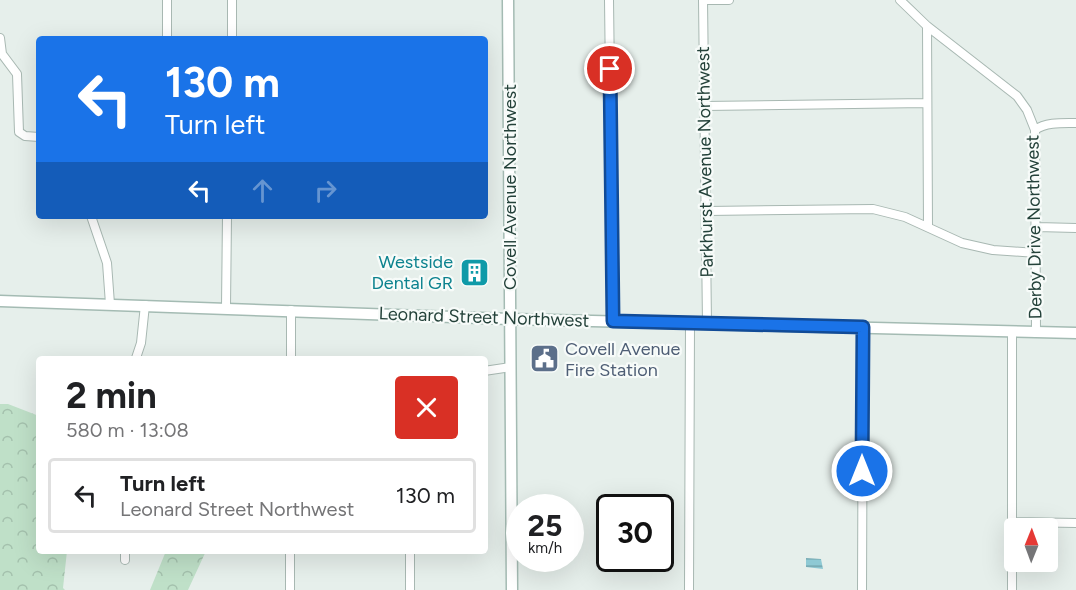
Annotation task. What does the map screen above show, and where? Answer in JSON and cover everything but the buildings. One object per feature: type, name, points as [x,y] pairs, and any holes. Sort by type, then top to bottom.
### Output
[{"type":"main road","name":"Covell Avenue Northwest","points":[[508,0],[512,590]]},
{"type":"main road","name":"Leonard Street Northwest","points":[[0,301],[511,318],[1076,333]]},
{"type":"street","points":[[167,0],[167,36]]},
{"type":"street","points":[[232,0],[232,36]]},
{"type":"street","points":[[609,0],[613,321]]},
{"type":"street","points":[[704,0],[729,0]]},
{"type":"street","name":"Parkhurst Avenue Northwest","points":[[704,0],[707,323]]},
{"type":"street","name":"Derby Drive Northwest","points":[[900,0],[927,26],[1017,96],[1027,110],[1035,130],[1036,333]]},
{"type":"street","points":[[927,26],[928,227]]},
{"type":"street","points":[[0,38],[2,54],[17,74],[19,132],[25,136],[36,137]]},
{"type":"street","points":[[704,106],[926,103]]},
{"type":"street","points":[[1035,130],[1041,126],[1076,123]]},
{"type":"street","points":[[706,211],[873,209],[905,217],[962,243],[993,250],[1036,253]]},
{"type":"street","points":[[92,219],[107,263],[110,304]]},
{"type":"street","points":[[226,307],[227,219]]},
{"type":"street","points":[[1037,227],[1076,228]]},
{"type":"street","points":[[137,356],[141,343],[145,305]]},
{"type":"street","points":[[291,310],[291,356]]},
{"type":"street","points":[[689,590],[690,323]]},
{"type":"street","points":[[862,590],[863,327]]},
{"type":"street","points":[[1012,332],[1012,518]]},
{"type":"street","points":[[488,370],[511,367]]},
{"type":"street","points":[[1058,522],[1076,522]]},
{"type":"street","points":[[125,554],[125,560]]},
{"type":"street","points":[[290,554],[290,590]]},
{"type":"street","points":[[410,554],[410,590]]},
{"type":"street","points":[[1012,572],[1012,590]]},
{"type":"green space","points":[[0,404],[8,404],[36,415],[36,554],[67,554],[63,588],[65,590],[0,590]]},
{"type":"green space","points":[[165,554],[205,554],[188,590],[150,590]]},
{"type":"water","points":[[806,558],[821,559],[823,569],[806,567]]},
{"type":"place","name":"Westside Dental GR","points":[[474,272]]},
{"type":"place","name":"Covell Avenue Fire Station","points":[[544,359]]},
{"type":"route","points":[[610,69],[613,321],[863,327],[862,471]]}]
